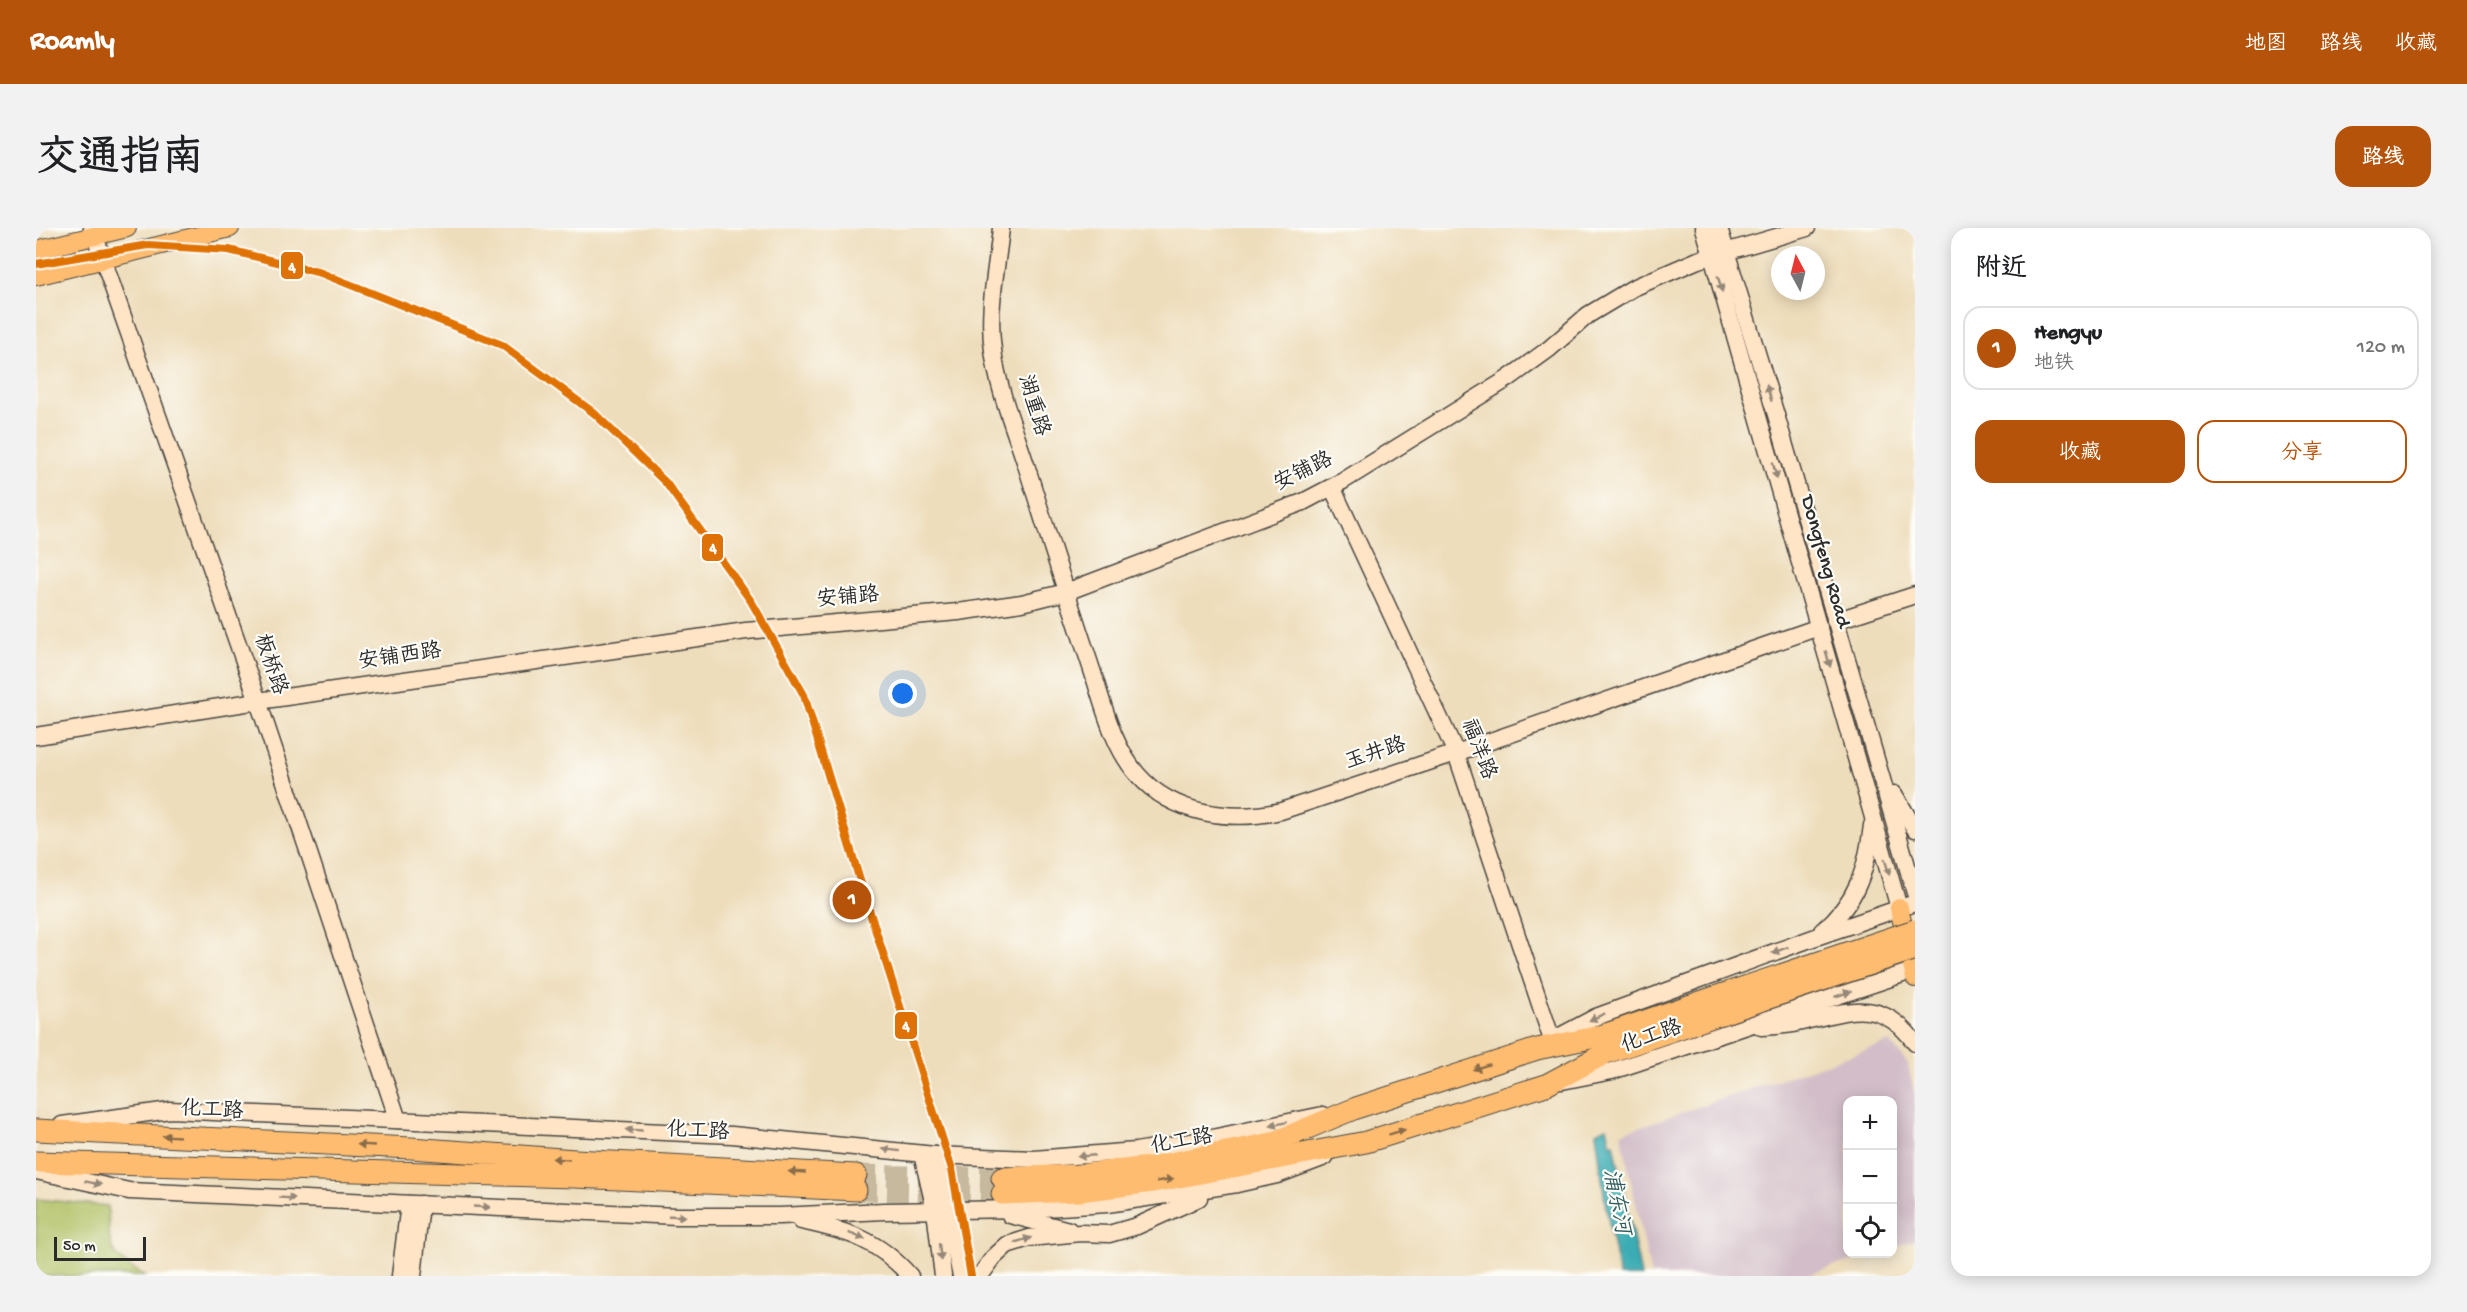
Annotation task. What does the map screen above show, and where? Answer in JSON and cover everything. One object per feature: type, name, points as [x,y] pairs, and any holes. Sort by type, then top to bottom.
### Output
[{"type":"highway","name":"化工路","points":[[998,1194],[1272,1143],[1356,1108],[1545,1045],[1726,1013],[1915,930]]},
{"type":"highway","name":"化工路","points":[[998,1194],[1079,1191],[1153,1182],[1366,1142],[1546,1085],[1606,1053],[1915,949]]},
{"type":"highway","name":"化工路","points":[[36,1130],[411,1148],[856,1183],[36,1162]]},
{"type":"main road","points":[[36,250],[94,232],[127,228]]},
{"type":"main road","points":[[36,276],[230,228]]},
{"type":"main road","name":"湖重路","points":[[1001,228],[991,314],[993,352],[1066,592]]},
{"type":"main road","name":"Dongfeng Road","points":[[1704,228],[1719,254],[1827,624],[1873,815],[1907,906]]},
{"type":"main road","name":"Dongfeng Road","points":[[1719,228],[1719,254]]},
{"type":"main road","name":"安铺路","points":[[772,628],[958,612],[1022,603],[1066,592],[1303,502],[1332,487],[1509,378],[1549,349],[1588,315],[1610,301],[1656,277],[1719,254],[1806,228]]},
{"type":"main road","name":"板桥路","points":[[94,232],[258,701],[398,1120]]},
{"type":"main road","name":"福洋路","points":[[1332,487],[1456,753],[1545,1045]]},
{"type":"main road","name":"玉井路","points":[[1066,592],[1120,748],[1144,781],[1162,795],[1175,802],[1227,817],[1267,814],[1456,753],[1915,595]]},
{"type":"main road","name":"Dongfeng Road","points":[[1827,624],[1876,758],[1915,893]]},
{"type":"main road","name":"安铺西路","points":[[36,736],[258,701],[772,628]]},
{"type":"main road","points":[[1876,758],[1906,817],[1915,829]]},
{"type":"main road","points":[[1813,938],[1834,921],[1857,890],[1869,851],[1873,815]]},
{"type":"main road","points":[[1545,1045],[1596,1017],[1907,906],[1914,973],[1726,1013]]},
{"type":"main road","points":[[1726,1013],[1791,1025],[1862,1009],[1890,1021],[1903,1030],[1915,1043]]},
{"type":"main road","name":"化工路","points":[[36,1130],[170,1110],[732,1135],[928,1154],[1034,1158],[1136,1151],[1197,1141],[1356,1108]]},
{"type":"main road","points":[[36,1171],[129,1191],[687,1216],[780,1216],[941,1210],[998,1194],[1107,1204],[1237,1184],[1277,1175],[1366,1142]]},
{"type":"main road","points":[[928,1154],[941,1210],[961,1276]]},
{"type":"main road","points":[[980,1276],[993,1258],[1007,1245],[1029,1238],[1080,1233],[1109,1234],[1137,1226],[1174,1208],[1237,1184]]},
{"type":"main road","points":[[998,1194],[1080,1233]]},
{"type":"main road","points":[[400,1276],[415,1204]]},
{"type":"main road","points":[[413,1276],[415,1204]]},
{"type":"main road","points":[[941,1210],[943,1276]]},
{"type":"main road","points":[[780,1216],[838,1229],[869,1240],[892,1256],[910,1276]]},
{"type":"shaded area","points":[[1890,1042],[1908,1064],[1915,1096],[1915,1240],[1897,1246],[1897,1096],[1843,1096],[1843,1258],[1860,1258],[1804,1276],[1651,1276],[1621,1133]]},
{"type":"green space","points":[[36,1199],[108,1206],[112,1248],[123,1261],[145,1276],[36,1276]]},
{"type":"water","name":"浦东河","points":[[1607,1127],[1611,1144],[1614,1143],[1641,1276],[1619,1276],[1605,1202],[1596,1132]]},
{"type":"tunnel","points":[[856,1175],[1002,1178]]},
{"type":"tunnel","points":[[856,1190],[1002,1194]]},
{"type":"transit line","name":"4","points":[[36,264],[148,245],[229,250],[321,273],[502,345],[594,413],[666,483],[751,601],[804,695],[864,894],[952,1169],[971,1276]]},
{"type":"place","name":"Hengyu","points":[[852,900]]}]
